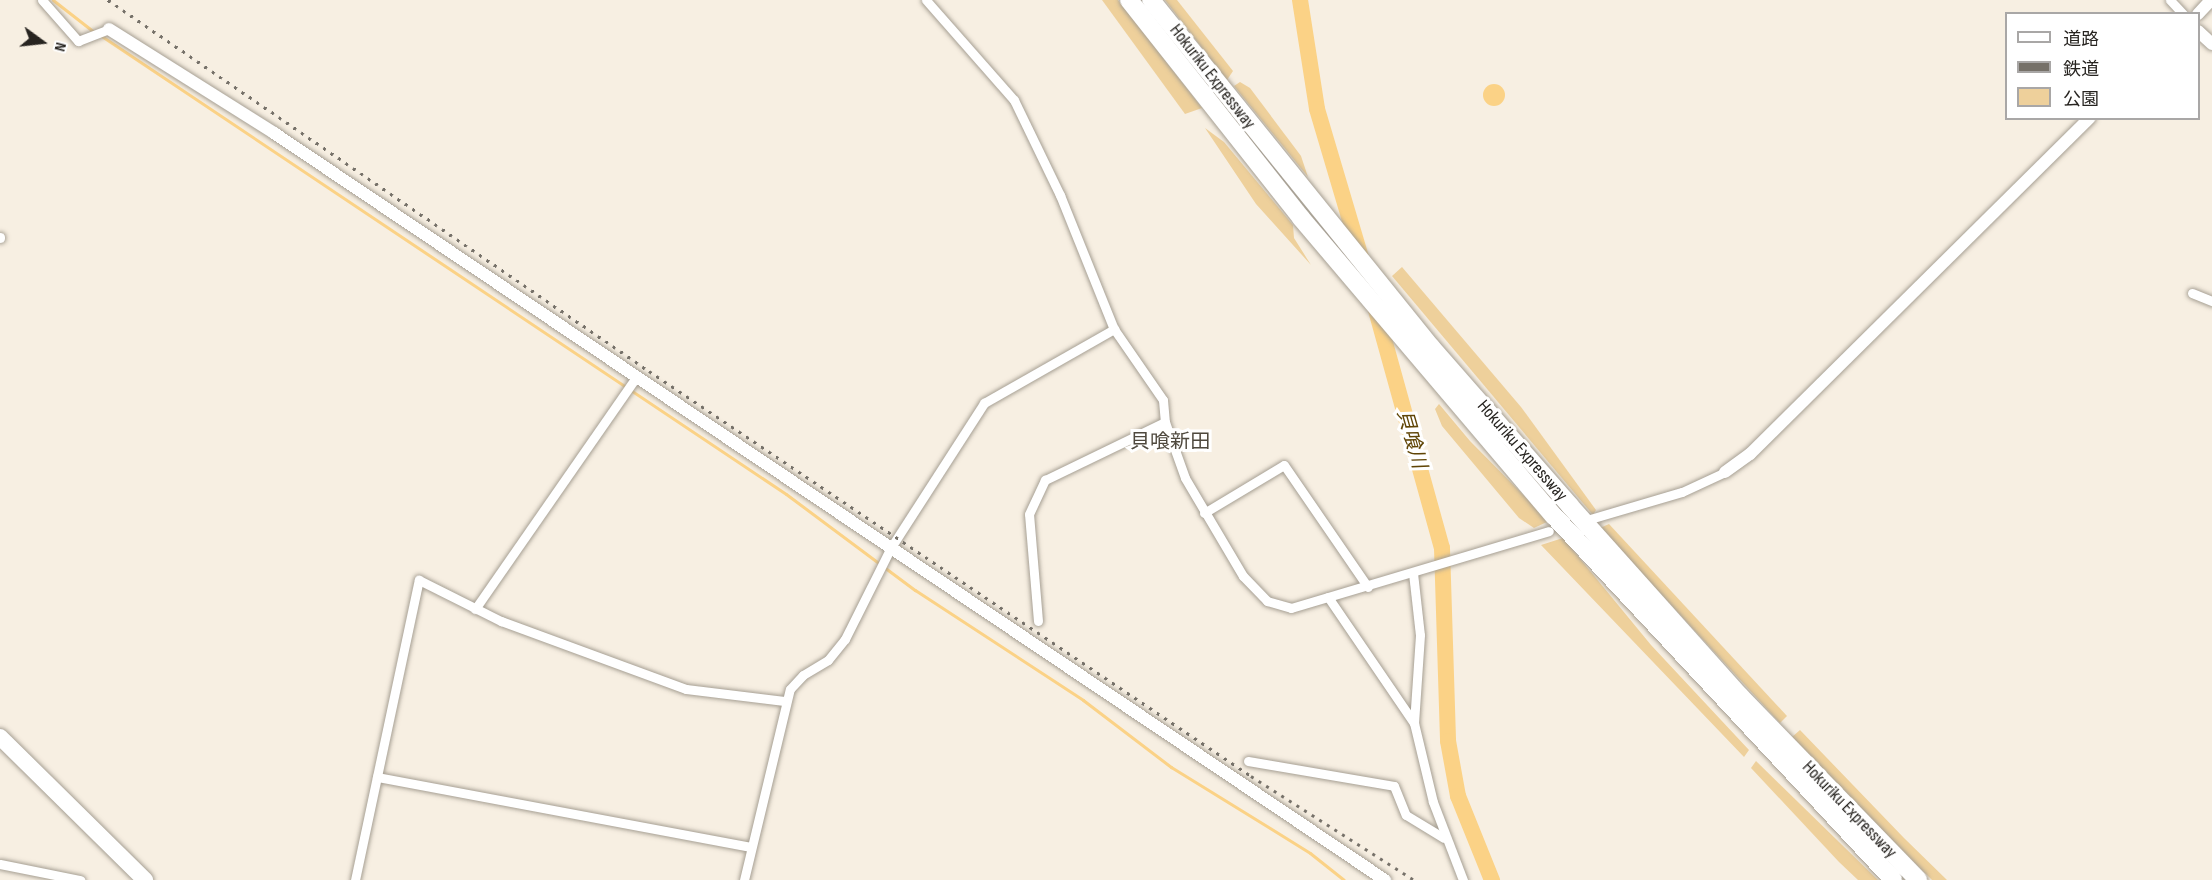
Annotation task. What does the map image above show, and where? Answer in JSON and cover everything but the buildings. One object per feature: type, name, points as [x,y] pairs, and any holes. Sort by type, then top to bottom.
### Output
[{"type":"highway","name":"Hokuriku Expressway","points":[[1129,0],[1301,218],[1441,384],[1651,624],[1893,880]]},
{"type":"highway","name":"Hokuriku Expressway","points":[[1151,0],[1290,176],[1431,346],[1678,628],[1918,880]]},
{"type":"highway","points":[[0,737],[146,880]]},
{"type":"street","points":[[42,0],[78,41],[109,29],[274,133],[634,382],[890,549],[1385,880]]},
{"type":"street","points":[[926,0],[1014,100],[1060,195],[1114,329],[1163,400],[1165,422],[1185,478],[1243,576],[1267,601],[1291,608],[1368,587],[1550,531]]},
{"type":"street","points":[[2170,0],[2181,12]]},
{"type":"street","points":[[2200,12],[2211,0]]},
{"type":"street","points":[[2200,32],[2212,44]]},
{"type":"street","points":[[1590,519],[1682,492],[1725,472],[1750,454],[2088,120]]},
{"type":"street","points":[[2192,293],[2212,301]]},
{"type":"street","points":[[744,880],[784,701],[803,675],[828,660],[845,639],[890,549],[984,403],[1114,329]]},
{"type":"street","points":[[475,609],[634,382]]},
{"type":"street","points":[[1038,621],[1029,514],[1045,480],[1165,422]]},
{"type":"street","points":[[1204,513],[1284,465],[1368,587]]},
{"type":"street","points":[[1415,572],[1420,635],[1414,723],[1444,838],[1464,880]]},
{"type":"street","points":[[355,880],[419,580],[475,609],[686,689],[784,701]]},
{"type":"street","points":[[1328,597],[1414,723]]},
{"type":"street","points":[[1248,761],[1394,786],[1406,815],[1444,838]]},
{"type":"street","points":[[377,777],[751,847]]},
{"type":"street","points":[[0,864],[80,880]]},
{"type":"green space","points":[[1102,0],[1118,0],[1202,108],[1185,114]]},
{"type":"green space","points":[[1165,0],[1177,0],[1233,71],[1227,80]]},
{"type":"green space","points":[[1240,82],[1250,88],[1301,156],[1308,177],[1234,86]]},
{"type":"green space","points":[[1205,128],[1224,142],[1293,225],[1294,238],[1311,265],[1256,204]]},
{"type":"green space","points":[[1402,267],[1521,407],[1596,510],[1593,515],[1392,276]]},
{"type":"green space","points":[[1439,404],[1470,441],[1549,521],[1534,528],[1519,518],[1442,426],[1435,409]]},
{"type":"green space","points":[[1609,524],[1787,716],[1780,723],[1600,528]]},
{"type":"green space","points":[[1563,538],[1651,645],[1749,750],[1744,757],[1541,545]]},
{"type":"green space","points":[[1800,730],[1947,880],[1932,880],[1896,844],[1792,737]]},
{"type":"green space","points":[[1756,761],[1878,880],[1858,880],[1839,862],[1751,768]]},
{"type":"shaded area","points":[[1490,84],[1498,84],[1505,91],[1505,99],[1498,106],[1490,106],[1483,99],[1483,91]]},
{"type":"waterway","points":[[53,0],[94,32]]},
{"type":"waterway","name":"貝喰川","points":[[1300,0],[1317,109],[1362,261]]},
{"type":"waterway","points":[[100,35],[786,494],[915,590],[1083,700],[1171,767],[1310,853],[1344,880]]},
{"type":"waterway","name":"貝喰川","points":[[1374,303],[1442,548],[1448,741],[1458,796],[1492,880]]},
{"type":"railway","points":[[108,0],[649,371],[1251,776],[1414,880]]},
{"type":"district","name":"貝喰新田","points":[[1170,442]]}]
